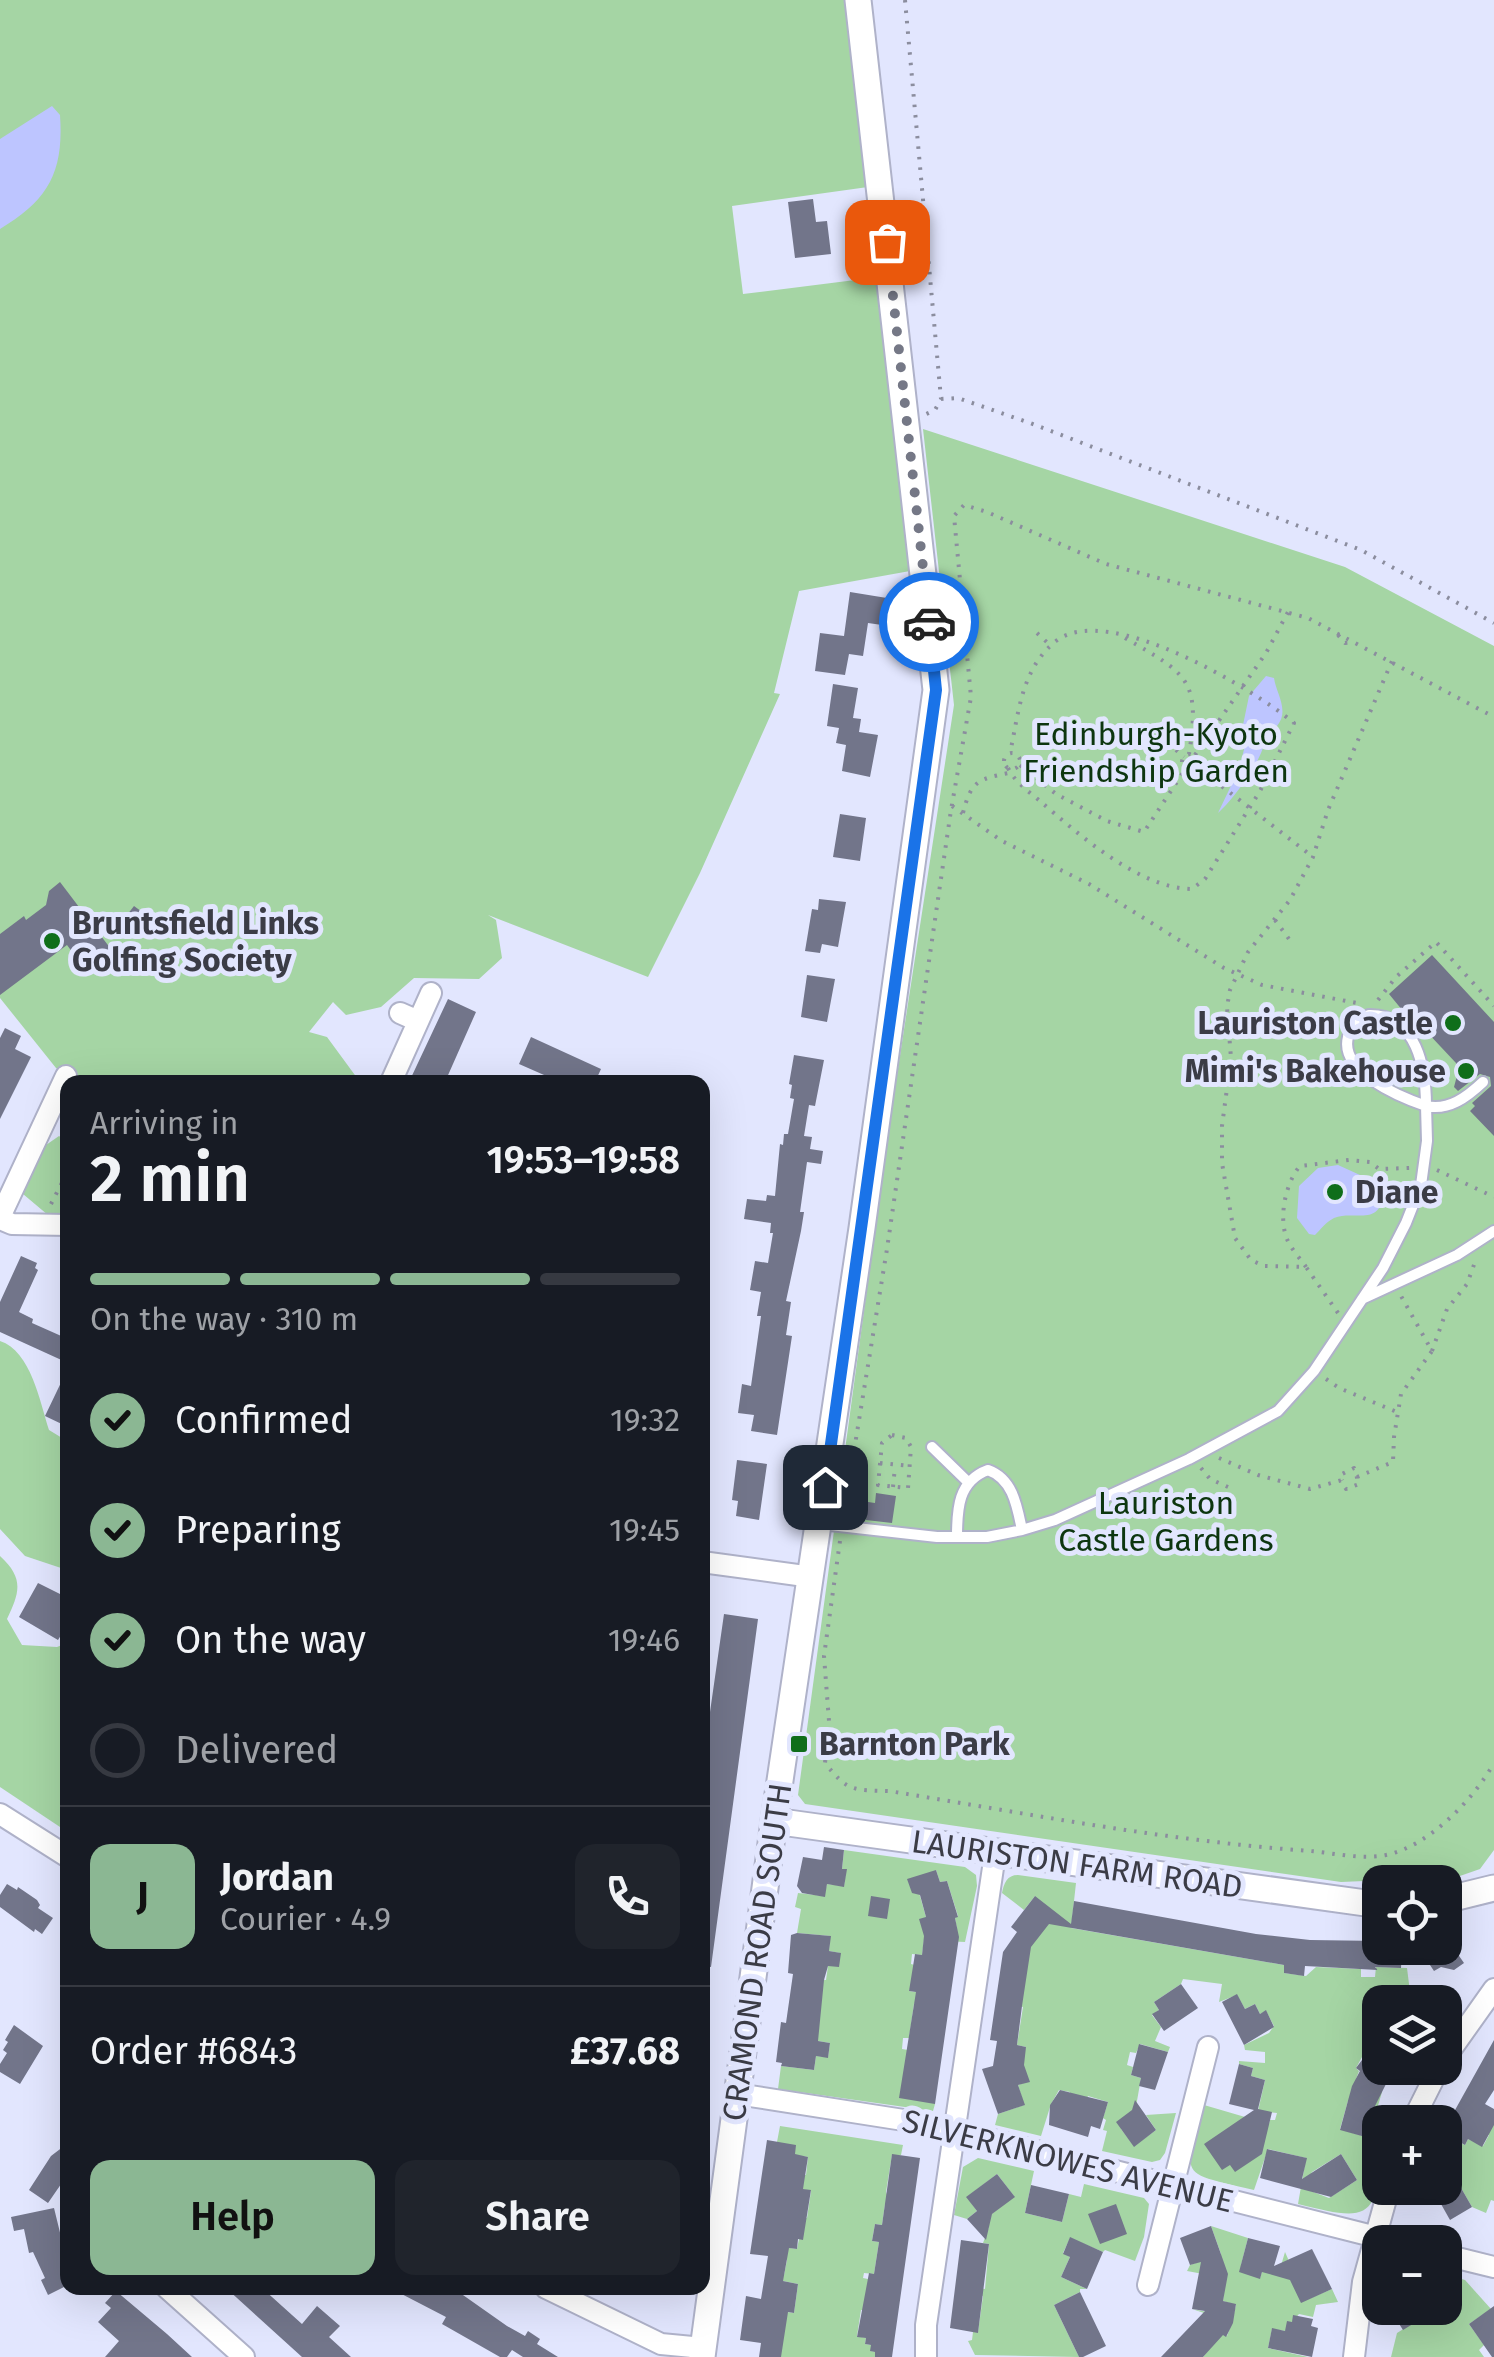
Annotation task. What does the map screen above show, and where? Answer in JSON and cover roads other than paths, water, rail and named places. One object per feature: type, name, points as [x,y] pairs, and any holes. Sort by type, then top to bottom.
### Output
[{"type":"street","name":"CRAMOND ROAD SOUTH","points":[[703,2353],[774,1821],[812,1577],[831,1526],[936,690],[858,0]]},
{"type":"street","points":[[393,1075],[409,1017],[430,993]]},
{"type":"street","points":[[60,1089],[0,1218],[12,1224],[60,1225]]},
{"type":"street","points":[[710,1563],[812,1577]]},
{"type":"street","points":[[0,1814],[60,1852]]},
{"type":"street","name":"LAURISTON FARM ROAD","points":[[774,1821],[1362,1903]]},
{"type":"street","points":[[926,2357],[926,2325],[995,1854]]},
{"type":"street","points":[[1462,1896],[1494,1888]]},
{"type":"street","points":[[1462,2034],[1494,1988]]},
{"type":"street","points":[[1148,2286],[1208,2047]]},
{"type":"street","name":"SILVERKNOWES AVENUE","points":[[737,2094],[955,2131],[1362,2234]]},
{"type":"street","points":[[1462,2259],[1494,2267]]},
{"type":"street","points":[[1354,2357],[1362,2290]]},
{"type":"street","points":[[175,2295],[244,2357]]},
{"type":"street","points":[[560,2295],[661,2344],[703,2353]]},
{"type":"lane","points":[[831,1526],[957,1537],[987,1537],[1022,1530],[1054,1520],[1195,1456],[1278,1411],[1314,1371],[1384,1268],[1421,1185],[1426,1106],[1424,1072],[1414,1042],[1380,1012],[1354,1023],[1348,1035],[1348,1054],[1367,1076],[1426,1106],[1445,1107],[1483,1082]]},
{"type":"lane","points":[[1361,1300],[1395,1286],[1494,1231]]},
{"type":"lane","points":[[932,1447],[968,1482]]},
{"type":"lane","points":[[957,1537],[957,1506],[968,1482],[988,1470],[1000,1475],[1017,1506],[1022,1530]]},
{"type":"water","points":[[52,106],[60,115],[61,135],[50,183],[30,207],[0,229],[0,139]]},
{"type":"water","points":[[1266,676],[1274,678],[1281,720],[1265,737],[1247,777],[1218,813],[1239,769],[1248,734],[1243,725],[1249,696]]},
{"type":"water","points":[[1338,1165],[1360,1175],[1383,1198],[1380,1207],[1370,1215],[1334,1218],[1315,1235],[1309,1234],[1297,1218],[1299,1186],[1318,1168]]},
{"type":"place","name":"Bruntsfield Links Golfing Society","points":[[52,941]]},
{"type":"place","name":"Lauriston Castle","points":[[1453,1023]]},
{"type":"place","name":"Mimi's Bakehouse","points":[[1466,1071]]},
{"type":"place","name":"Diane","points":[[1335,1192]]},
{"type":"place","name":"Barnton Park","points":[[799,1744]]},
{"type":"park label","name":"Edinburgh-Kyoto Friendship Garden","points":[[1156,752]]},
{"type":"park label","name":"Lauriston Castle Gardens","points":[[1166,1522]]}]
